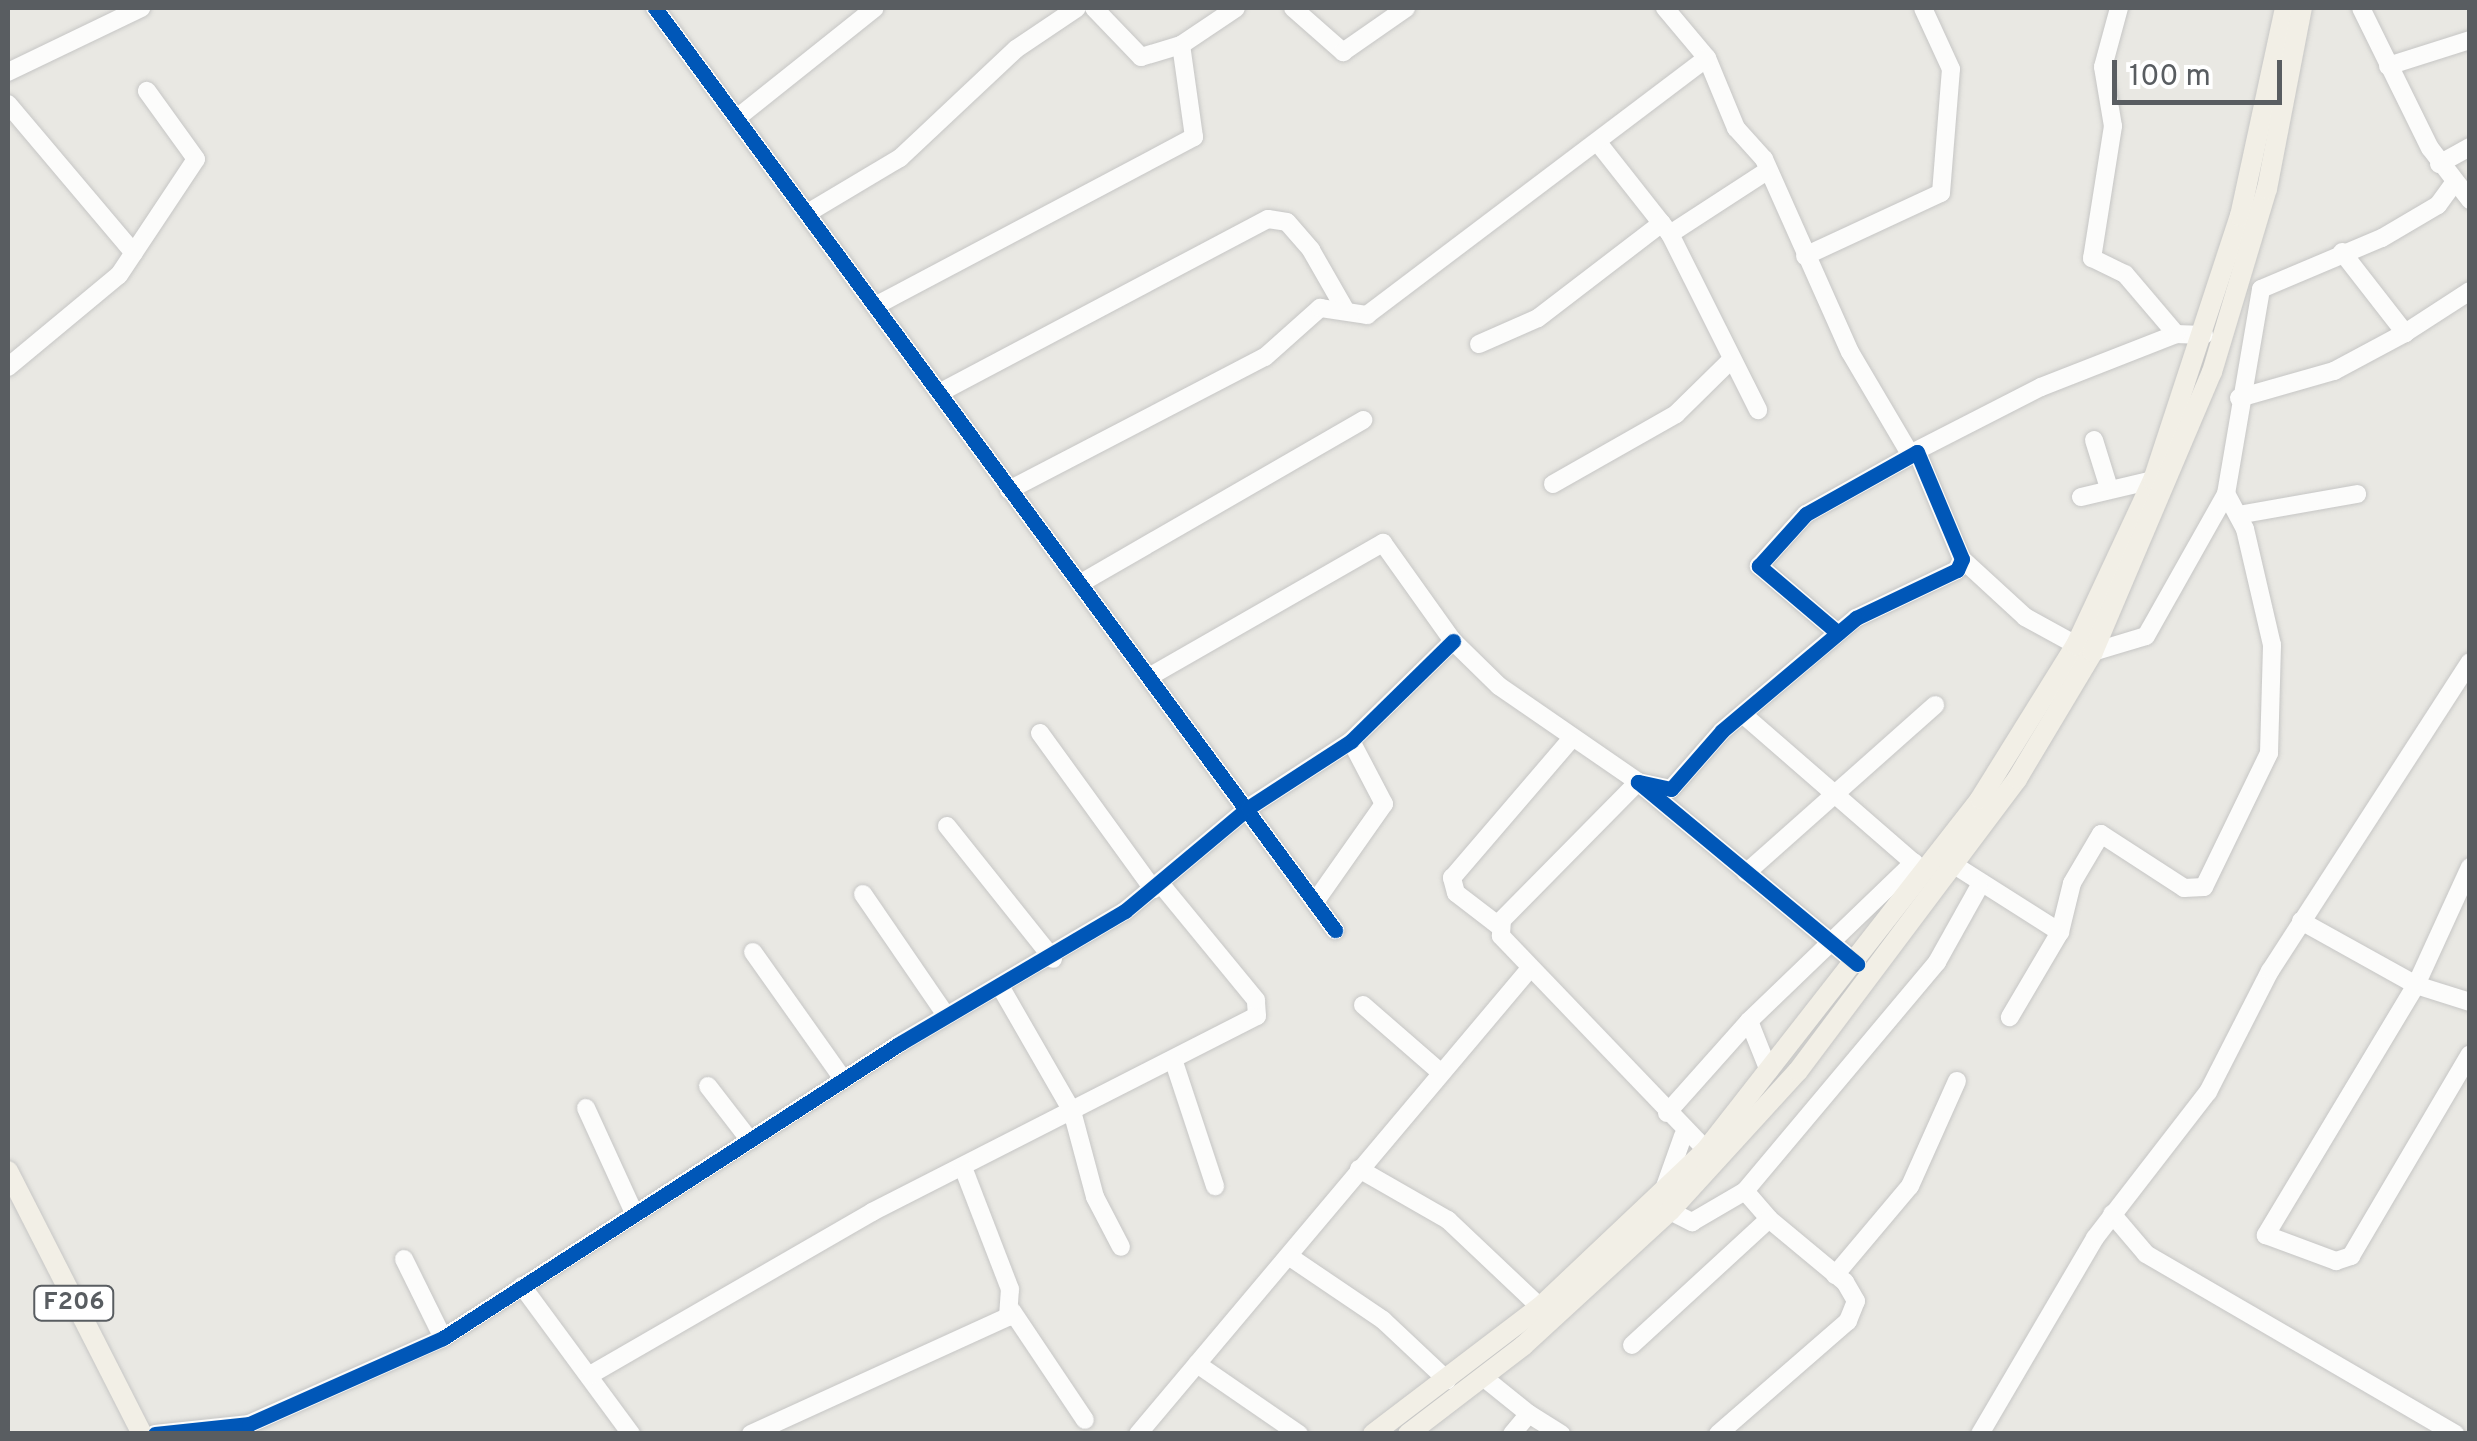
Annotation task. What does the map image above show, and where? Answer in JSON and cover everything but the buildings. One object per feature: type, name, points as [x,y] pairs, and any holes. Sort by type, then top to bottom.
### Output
[{"type":"main road","points":[[1373,1434],[1448,1380],[1666,1203],[1857,964],[1921,869],[2085,648],[2153,480],[2204,335],[2240,216],[2285,8]]},
{"type":"main road","points":[[1408,1434],[1483,1377],[1798,1071],[1958,868],[2085,648],[2219,352],[2267,189],[2302,8]]},
{"type":"main road","name":"F206","points":[[8,1171],[142,1434]]},
{"type":"street","points":[[8,72],[141,8]]},
{"type":"street","points":[[657,8],[811,211],[875,306],[1010,490],[1154,674],[1335,930]]},
{"type":"street","points":[[737,118],[875,8]]},
{"type":"street","points":[[811,211],[900,158],[1016,49],[1077,8]]},
{"type":"street","points":[[1094,8],[1133,55],[1181,45],[1236,8]]},
{"type":"street","points":[[1293,8],[1343,52],[1406,8]]},
{"type":"street","points":[[1665,8],[1707,58],[1736,128],[1767,171],[1855,362],[1916,452],[1962,560],[2025,616],[2085,648],[2146,636],[2226,494],[2238,398],[2262,288],[2438,205],[2455,182]]},
{"type":"street","points":[[1805,256],[1941,193],[1950,69],[1923,8]]},
{"type":"street","points":[[2118,8],[2103,67],[2113,126],[2092,258],[2138,287],[2176,334]]},
{"type":"street","points":[[2360,8],[2439,164],[2470,200]]},
{"type":"street","points":[[2388,66],[2470,40]]},
{"type":"street","points":[[875,306],[1194,137],[1181,45]]},
{"type":"street","points":[[1010,490],[1265,356],[1320,308],[1367,315],[1599,144],[1707,58]]},
{"type":"street","points":[[8,367],[79,314],[134,253],[197,154],[147,91]]},
{"type":"street","points":[[8,104],[134,253]]},
{"type":"street","points":[[1599,144],[1666,228],[1729,362],[1758,410]]},
{"type":"street","points":[[2439,164],[2470,146]]},
{"type":"street","points":[[1480,344],[1538,318],[1666,228],[1767,171]]},
{"type":"street","points":[[939,393],[1268,219],[1287,222],[1311,250],[1346,311]]},
{"type":"street","points":[[2342,252],[2405,334]]},
{"type":"street","points":[[2238,398],[2334,371],[2405,334],[2470,292]]},
{"type":"street","points":[[1838,633],[1758,566],[1806,514],[2041,387],[2176,334],[2204,335]]},
{"type":"street","points":[[1552,484],[1650,432],[1729,362]]},
{"type":"street","points":[[1082,583],[1363,420]]},
{"type":"street","points":[[2094,440],[2108,484]]},
{"type":"street","points":[[2082,498],[2108,484],[2153,480]]},
{"type":"street","points":[[2010,1017],[2060,932],[2098,836],[2197,892],[2258,779],[2270,745],[2273,659],[2238,515],[2226,494]]},
{"type":"street","points":[[2238,515],[2356,494]]},
{"type":"street","points":[[1154,674],[1380,542],[1452,642],[1570,739],[1638,782],[1857,964]]},
{"type":"street","points":[[1638,782],[1671,788],[1838,633],[1962,560]]},
{"type":"street","points":[[154,1434],[251,1428],[443,1338],[843,1079],[946,1015],[1053,958],[1157,886],[1248,808],[1351,741],[1452,642]]},
{"type":"street","points":[[1980,1434],[2112,1214],[2208,1092],[2301,921],[2470,662]]},
{"type":"street","points":[[1746,873],[1833,790],[1934,706]]},
{"type":"street","points":[[1667,1113],[1824,940],[1921,869],[1746,718]]},
{"type":"street","points":[[590,1375],[963,1168],[1257,1016],[1258,1007],[1157,886],[1040,733]]},
{"type":"street","points":[[1570,739],[1452,878],[1456,893],[1499,926],[1526,973],[1667,1113],[1683,1136],[1706,1150]]},
{"type":"street","points":[[1315,902],[1384,804],[1351,741]]},
{"type":"street","points":[[1499,926],[1638,782]]},
{"type":"street","points":[[947,826],[1053,958]]},
{"type":"street","points":[[2470,867],[2416,985],[2266,1236],[2336,1261],[2351,1256],[2470,1054]]},
{"type":"street","points":[[1958,868],[1979,886],[2060,932]]},
{"type":"street","points":[[1683,1136],[1666,1203],[1692,1222],[1745,1191],[1937,962],[1979,886]]},
{"type":"street","points":[[862,894],[946,1015]]},
{"type":"street","points":[[2301,921],[2416,985],[2470,1002]]},
{"type":"street","points":[[753,952],[843,1079]]},
{"type":"street","points":[[1138,1434],[1290,1257],[1439,1070],[1526,973]]},
{"type":"street","points":[[1000,986],[1072,1111],[1095,1197],[1121,1247]]},
{"type":"street","points":[[1363,1005],[1439,1070]]},
{"type":"street","points":[[1749,1021],[1769,1071]]},
{"type":"street","points":[[1174,1062],[1215,1186]]},
{"type":"street","points":[[1834,1275],[1910,1186],[1958,1081]]},
{"type":"street","points":[[708,1086],[750,1139]]},
{"type":"street","points":[[586,1108],[634,1213]]},
{"type":"street","points":[[963,1168],[1012,1311],[1085,1420]]},
{"type":"street","points":[[1359,1168],[1448,1220],[1540,1306]]},
{"type":"street","points":[[1718,1434],[1848,1320],[1856,1301],[1745,1191]]},
{"type":"street","points":[[2112,1214],[2146,1254],[2456,1434]]},
{"type":"street","points":[[1632,1346],[1769,1219]]},
{"type":"street","points":[[1290,1257],[1383,1320],[1448,1380]]},
{"type":"street","points":[[404,1258],[443,1338]]},
{"type":"street","points":[[522,1286],[631,1434]]},
{"type":"street","points":[[751,1434],[771,1430],[1012,1311]]},
{"type":"street","points":[[1197,1364],[1299,1434]]},
{"type":"street","points":[[1483,1377],[1561,1434]]},
{"type":"street","points":[[1512,1434],[1529,1414]]},
{"type":"cycle path","points":[[655,8],[1335,930]]},
{"type":"cycle path","points":[[1838,633],[1759,566],[1806,514],[1917,452],[1962,559],[1957,570],[1856,618],[1722,731],[1671,789],[1638,782],[1857,964]]},
{"type":"cycle path","points":[[155,1434],[249,1424],[443,1338],[899,1044],[1125,911],[1248,808],[1351,741],[1453,641]]}]
